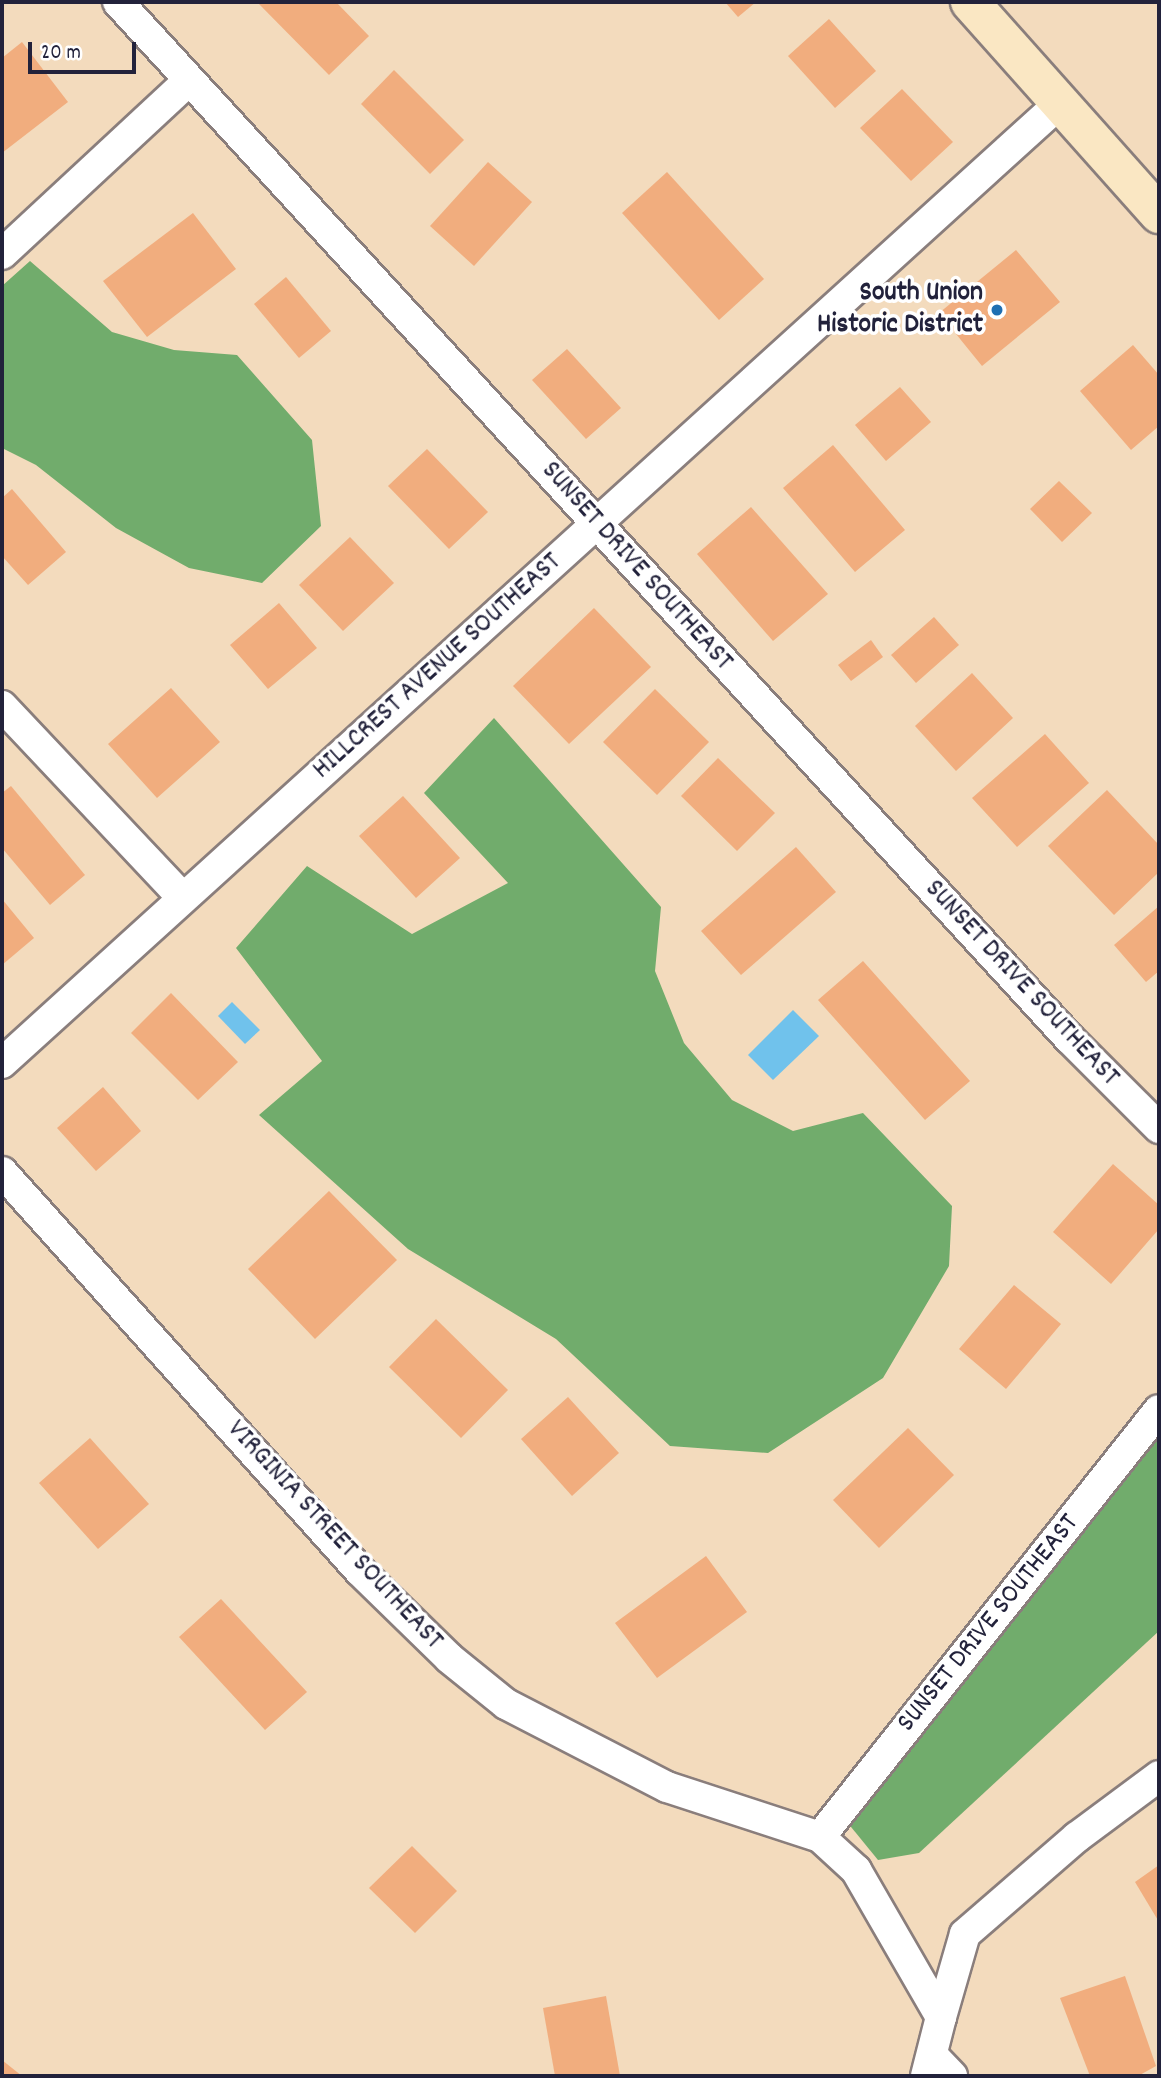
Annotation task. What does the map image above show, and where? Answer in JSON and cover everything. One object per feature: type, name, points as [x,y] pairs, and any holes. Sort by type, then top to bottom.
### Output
[{"type":"main road","points":[[970,2],[1159,214]]},
{"type":"street","name":"SUNSET DRIVE SOUTHEAST","points":[[118,2],[1070,1039],[1159,1128]]},
{"type":"street","points":[[2,254],[189,80]]},
{"type":"street","name":"HILLCREST AVENUE SOUTHEAST","points":[[2,1063],[1061,102]]},
{"type":"street","points":[[2,706],[183,898]]},
{"type":"street","name":"VIRGINIA STREET SOUTHEAST","points":[[2,1172],[360,1571],[459,1666],[506,1704],[667,1787],[820,1837],[856,1870],[942,2017]]},
{"type":"street","name":"SUNSET DRIVE SOUTHEAST","points":[[820,1837],[1159,1410]]},
{"type":"street","points":[[936,2069],[942,2017],[965,1934],[1077,1837],[1159,1776]]},
{"type":"green space","points":[[30,261],[112,332],[174,350],[237,355],[312,440],[321,526],[262,583],[189,568],[116,528],[36,465],[2,448],[2,286]]},
{"type":"green space","points":[[494,718],[661,907],[655,971],[684,1043],[732,1100],[793,1131],[863,1113],[952,1206],[949,1266],[883,1378],[768,1453],[670,1446],[556,1339],[408,1249],[259,1115],[322,1061],[236,948],[307,866],[412,934],[508,883],[424,793]]},
{"type":"green space","points":[[1159,1435],[1159,1631],[919,1853],[878,1860],[847,1822]]},
{"type":"water","points":[[232,1002],[260,1030],[245,1044],[218,1016]]},
{"type":"water","points":[[793,1010],[819,1036],[773,1080],[748,1055]]},
{"type":"building","points":[[257,2],[336,2],[369,36],[329,75]]},
{"type":"building","points":[[725,2],[756,2],[738,17]]},
{"type":"building","points":[[829,19],[876,71],[835,108],[788,56]]},
{"type":"building","points":[[22,42],[68,102],[2,153],[2,58]]},
{"type":"building","points":[[394,70],[464,140],[430,174],[361,104]]},
{"type":"building","points":[[902,89],[953,142],[911,181],[860,128]]},
{"type":"building","points":[[488,162],[532,202],[474,266],[430,226]]},
{"type":"building","points":[[667,172],[764,279],[719,320],[622,213]]},
{"type":"building","points":[[193,213],[236,269],[147,337],[103,281]]},
{"type":"building","points":[[1016,250],[1060,302],[982,366],[939,313]]},
{"type":"building","points":[[286,277],[331,331],[299,358],[254,304]]},
{"type":"building","points":[[1133,345],[1159,375],[1159,426],[1131,450],[1080,391]]},
{"type":"building","points":[[567,349],[621,408],[586,439],[532,380]]},
{"type":"building","points":[[900,387],[931,422],[886,461],[855,425]]},
{"type":"building","points":[[833,445],[905,530],[855,572],[783,488]]},
{"type":"building","points":[[427,449],[488,512],[449,549],[388,486]]},
{"type":"building","points":[[1059,481],[1092,513],[1062,542],[1030,509]]},
{"type":"building","points":[[12,489],[66,552],[28,585],[2,556],[2,498]]},
{"type":"building","points":[[751,507],[828,594],[773,641],[697,554]]},
{"type":"building","points":[[350,537],[394,583],[343,631],[299,585]]},
{"type":"building","points":[[279,603],[317,648],[268,689],[230,645]]},
{"type":"building","points":[[594,608],[651,667],[569,744],[513,686]]},
{"type":"building","points":[[934,617],[959,645],[916,683],[891,655]]},
{"type":"building","points":[[871,640],[883,657],[851,681],[838,665]]},
{"type":"building","points":[[972,673],[1013,718],[956,771],[915,726]]},
{"type":"building","points":[[171,688],[220,742],[157,798],[108,744]]},
{"type":"building","points":[[655,689],[709,742],[657,795],[603,742]]},
{"type":"building","points":[[1045,734],[1089,783],[1017,847],[972,798]]},
{"type":"building","points":[[718,758],[775,813],[737,851],[681,796]]},
{"type":"building","points":[[11,786],[85,875],[50,905],[2,848],[2,793]]},
{"type":"building","points":[[1107,790],[1159,845],[1159,872],[1114,915],[1048,846]]},
{"type":"building","points":[[403,796],[460,858],[416,898],[359,836]]},
{"type":"building","points":[[796,847],[836,892],[741,975],[701,931]]},
{"type":"building","points":[[2,899],[34,938],[2,965]]},
{"type":"building","points":[[1159,906],[1159,971],[1146,982],[1114,945]]},
{"type":"building","points":[[863,961],[970,1081],[925,1120],[818,1000]]},
{"type":"building","points":[[171,993],[238,1062],[198,1100],[131,1033]]},
{"type":"building","points":[[103,1087],[141,1131],[96,1171],[57,1128]]},
{"type":"building","points":[[1113,1164],[1159,1205],[1159,1229],[1111,1284],[1053,1232]]},
{"type":"building","points":[[329,1191],[397,1260],[315,1339],[248,1269]]},
{"type":"building","points":[[1014,1285],[1061,1324],[1006,1389],[959,1349]]},
{"type":"building","points":[[436,1319],[508,1390],[461,1438],[389,1367]]},
{"type":"building","points":[[568,1397],[619,1453],[572,1496],[521,1439]]},
{"type":"building","points":[[908,1428],[954,1475],[879,1548],[833,1500]]},
{"type":"building","points":[[90,1438],[149,1504],[98,1549],[39,1483]]},
{"type":"building","points":[[706,1556],[747,1612],[657,1678],[615,1623]]},
{"type":"building","points":[[221,1599],[307,1692],[265,1730],[179,1637]]},
{"type":"building","points":[[412,1846],[457,1891],[415,1933],[369,1888]]},
{"type":"building","points":[[1159,1865],[1159,1922],[1135,1882]]},
{"type":"building","points":[[1125,1976],[1156,2066],[1138,2076],[1090,2076],[1060,1998]]},
{"type":"building","points":[[606,1996],[620,2076],[555,2076],[543,2008]]},
{"type":"building","points":[[2,2060],[22,2076],[2,2076]]},
{"type":"place","name":"South Union Historic District","points":[[997,310]]}]
